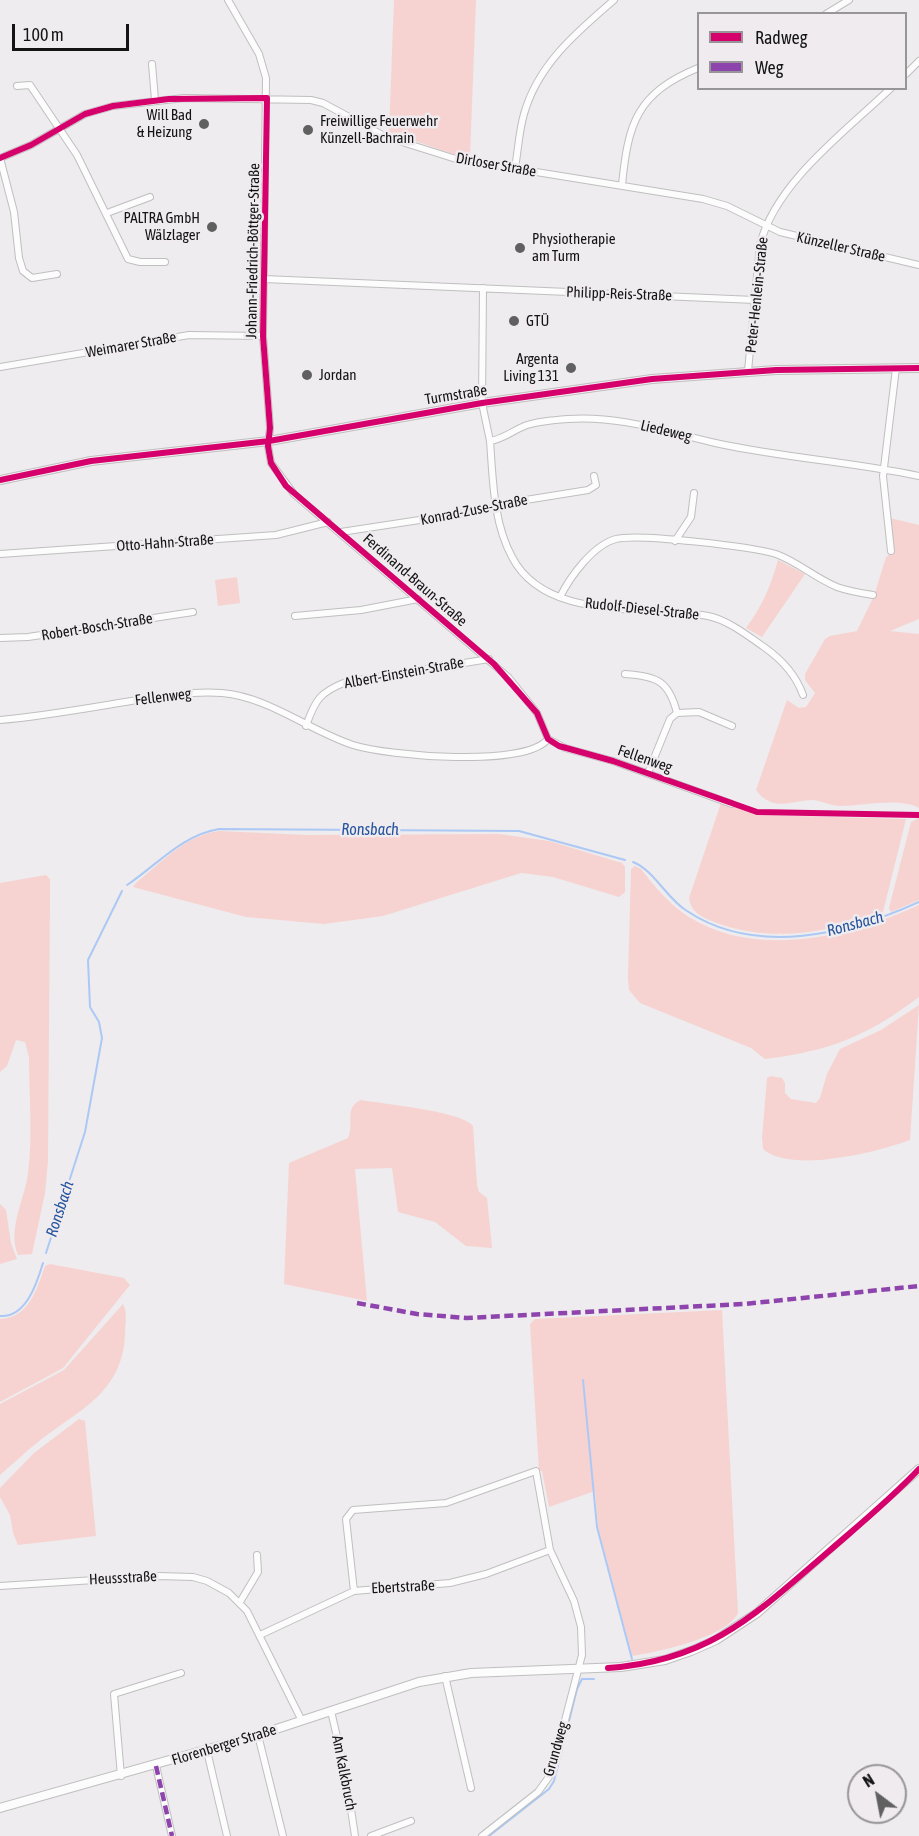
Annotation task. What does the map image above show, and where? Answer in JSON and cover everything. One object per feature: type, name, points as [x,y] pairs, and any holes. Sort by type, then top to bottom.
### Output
[{"type":"main road","name":"Turmstraße","points":[[0,480],[91,461],[269,441],[482,403],[652,379],[748,372],[919,368]]},
{"type":"street","points":[[228,0],[259,54],[266,78],[267,98]]},
{"type":"street","points":[[515,168],[523,115],[533,89],[547,67],[571,38],[614,0]]},
{"type":"street","points":[[829,12],[849,0]]},
{"type":"street","points":[[907,73],[919,61]]},
{"type":"street","points":[[152,64],[155,100]]},
{"type":"street","points":[[622,185],[626,142],[640,111],[666,84],[697,69]]},
{"type":"street","points":[[17,86],[30,85],[60,129],[94,186],[128,259],[140,262],[165,262]]},
{"type":"street","name":"Peter-Henlein-Straße","points":[[748,372],[760,245],[765,225],[808,167],[889,90]]},
{"type":"street","name":"Dirloser Straße","points":[[0,158],[95,110],[155,100],[267,98],[311,100],[380,134],[410,146],[456,159],[715,202],[765,225]]},
{"type":"street","name":"Johann-Friedrich-Böttger-Straße","points":[[267,98],[263,336],[269,441]]},
{"type":"street","points":[[0,158],[14,212],[19,258],[23,271],[32,278],[57,274]]},
{"type":"street","points":[[107,213],[150,197]]},
{"type":"street","name":"Künzeller Straße","points":[[765,225],[780,232],[833,246],[919,265]]},
{"type":"street","name":"Philipp-Reis-Straße","points":[[264,279],[755,300]]},
{"type":"street","points":[[483,288],[482,403],[490,441]]},
{"type":"street","name":"Weimarer Straße","points":[[0,368],[189,335],[263,336]]},
{"type":"street","points":[[891,551],[884,469],[896,368]]},
{"type":"street","name":"Liedeweg","points":[[490,441],[503,439],[526,426],[567,419],[594,418],[667,430],[721,444],[776,454],[919,476]]},
{"type":"street","name":"Ferdinand-Braun-Straße","points":[[269,441],[271,463],[294,494],[489,659],[533,707],[549,740]]},
{"type":"street","name":"Rudolf-Diesel-Straße","points":[[490,441],[496,506],[511,556],[524,574],[542,589],[586,605],[710,616],[747,635],[776,656],[798,681],[803,695]]},
{"type":"street","name":"Konrad-Zuse-Straße","points":[[341,532],[588,490],[596,484],[594,476]]},
{"type":"street","points":[[675,541],[691,517],[694,493]]},
{"type":"street","name":"Otto-Hahn-Straße","points":[[0,554],[276,536],[328,522]]},
{"type":"street","points":[[560,597],[571,576],[584,562],[609,542],[630,538],[750,548],[777,555],[835,586],[873,595]]},
{"type":"street","points":[[295,616],[361,610],[418,598]]},
{"type":"street","name":"Robert-Bosch-Straße","points":[[0,638],[28,637],[193,612]]},
{"type":"street","name":"Albert-Einstein-Straße","points":[[306,726],[314,704],[327,689],[346,682],[489,659]]},
{"type":"street","points":[[625,675],[641,675],[663,684],[672,693],[677,713]]},
{"type":"street","name":"Fellenweg","points":[[0,720],[201,692],[252,698],[306,726],[354,745],[413,754],[497,756],[537,749],[549,740],[565,748],[590,753],[732,804]]},
{"type":"street","points":[[648,773],[670,719],[677,713],[699,712],[732,726]]},
{"type":"street","name":"Florenberger Straße","points":[[0,1808],[207,1751],[302,1721],[400,1686],[445,1676],[608,1668],[665,1660],[691,1651],[729,1632],[771,1601],[919,1469]]},
{"type":"street","name":"Grundweg","points":[[354,1591],[346,1519],[348,1513],[357,1508],[423,1507],[446,1503],[536,1471],[550,1550],[574,1602],[581,1628],[582,1655],[552,1774],[538,1792],[482,1836]]},
{"type":"street","name":"Ebertstraße","points":[[260,1635],[354,1591],[450,1583],[486,1574],[550,1550]]},
{"type":"street","points":[[240,1602],[258,1572],[258,1556]]},
{"type":"street","name":"Heussstraße","points":[[0,1586],[176,1575],[207,1581],[240,1602],[260,1635],[302,1721]]},
{"type":"street","points":[[121,1776],[114,1694],[181,1673]]},
{"type":"street","points":[[445,1676],[471,1788]]},
{"type":"street","name":"Am Kalkbruch","points":[[331,1711],[346,1776],[355,1836]]},
{"type":"street","points":[[258,1735],[283,1836]]},
{"type":"street","points":[[207,1751],[227,1836]]},
{"type":"street","points":[[156,1766],[172,1836]]},
{"type":"street","points":[[371,1836],[411,1821]]},
{"type":"shaded area","points":[[394,0],[476,0],[470,157],[453,154],[389,132]]},
{"type":"shaded area","points":[[890,518],[919,525],[919,619],[890,631],[919,634],[919,808],[902,803],[840,806],[812,800],[782,804],[768,801],[756,790],[787,700],[799,708],[806,707],[815,693],[805,680],[805,674],[825,639],[857,631],[874,596],[886,557],[893,552]]},
{"type":"shaded area","points":[[778,560],[805,574],[762,637],[746,628],[765,596]]},
{"type":"shaded area","points":[[237,577],[240,603],[218,606],[215,580]]},
{"type":"shaded area","points":[[721,803],[762,815],[906,819],[883,912],[822,930],[780,934],[738,929],[698,914],[692,908],[689,898]]},
{"type":"shaded area","points":[[919,818],[919,900],[891,912],[889,908],[911,822]]},
{"type":"shaded area","points":[[219,831],[308,835],[499,834],[549,841],[622,863],[625,867],[625,892],[619,897],[553,877],[521,873],[383,916],[324,924],[246,917],[133,887],[165,858],[185,844]]},
{"type":"shaded area","points":[[635,866],[641,869],[669,901],[689,917],[716,930],[744,938],[804,939],[835,934],[864,926],[919,905],[919,997],[882,1022],[846,1040],[809,1052],[765,1059],[751,1048],[640,1003],[629,990],[628,978],[631,869]]},
{"type":"shaded area","points":[[46,875],[50,879],[48,1161],[45,1193],[32,1254],[18,1255],[14,1235],[26,1183],[31,1130],[29,1057],[25,1042],[16,1040],[7,1066],[0,1072],[0,883]]},
{"type":"shaded area","points":[[919,1005],[910,1140],[857,1155],[813,1160],[793,1160],[776,1156],[763,1149],[767,1078],[771,1076],[782,1078],[785,1083],[785,1093],[791,1099],[816,1103],[840,1049],[881,1030]]},
{"type":"shaded area","points":[[361,1100],[439,1112],[454,1116],[473,1126],[477,1185],[479,1192],[487,1198],[492,1248],[466,1246],[435,1222],[398,1212],[392,1168],[355,1169],[367,1301],[284,1284],[289,1163],[348,1138],[352,1107]]},
{"type":"shaded area","points":[[0,1204],[6,1210],[11,1243],[17,1259],[0,1264]]},
{"type":"shaded area","points":[[50,1264],[124,1278],[130,1285],[63,1368],[0,1402],[0,1319],[18,1314],[25,1308],[35,1293],[45,1266]]},
{"type":"shaded area","points":[[123,1304],[126,1319],[122,1355],[116,1372],[107,1386],[82,1410],[38,1442],[0,1475],[0,1404],[64,1370]]},
{"type":"shaded area","points":[[722,1310],[738,1613],[731,1622],[706,1637],[632,1656],[598,1527],[595,1491],[549,1507],[542,1471],[539,1471],[530,1324],[535,1319]]},
{"type":"shaded area","points":[[79,1419],[85,1421],[96,1536],[18,1545],[10,1515],[0,1497],[0,1488],[34,1453]]},
{"type":"waterway","name":"Ronsbach","points":[[127,885],[193,837],[219,829],[519,831],[625,860]]},
{"type":"waterway","name":"Ronsbach","points":[[633,862],[647,871],[687,911],[714,925],[743,934],[772,937],[803,936],[833,931],[863,923],[919,902]]},
{"type":"waterway","name":"Ronsbach","points":[[46,1253],[85,1132],[102,1038],[99,1022],[90,1007],[88,960],[122,891]]},
{"type":"waterway","name":"Ronsbach","points":[[0,1316],[17,1311],[29,1298],[43,1263]]},
{"type":"waterway","points":[[583,1380],[597,1527],[632,1659]]},
{"type":"waterway","points":[[489,1836],[549,1789],[554,1781],[577,1689],[582,1679],[594,1679]]},
{"type":"marked path","points":[[357,1303],[417,1314],[466,1318],[744,1304],[919,1286]]},
{"type":"marked path","points":[[156,1766],[172,1836]]},
{"type":"cycle path","points":[[0,158],[31,145],[85,114],[113,106],[169,99],[267,98],[263,336],[270,428],[268,446],[271,463],[286,486],[494,664],[537,713],[548,739],[559,746],[613,761],[757,812],[919,815]]},
{"type":"cycle path","points":[[0,480],[91,461],[269,441],[482,403],[652,379],[776,370],[919,368]]},
{"type":"cycle path","points":[[608,1668],[643,1664],[675,1656],[729,1631],[802,1574],[919,1469]]},
{"type":"place","name":"Will Bad & Heizung","points":[[204,124]]},
{"type":"place","name":"Freiwillige Feuerwehr Künzell-Bachrain","points":[[308,130]]},
{"type":"place","name":"PALTRA GmbH Wälzlager","points":[[212,227]]},
{"type":"place","name":"Physiotherapie am Turm","points":[[520,248]]},
{"type":"place","name":"GTÜ","points":[[514,321]]},
{"type":"place","name":"Argenta Living 131","points":[[571,368]]},
{"type":"place","name":"Jordan","points":[[307,375]]}]
